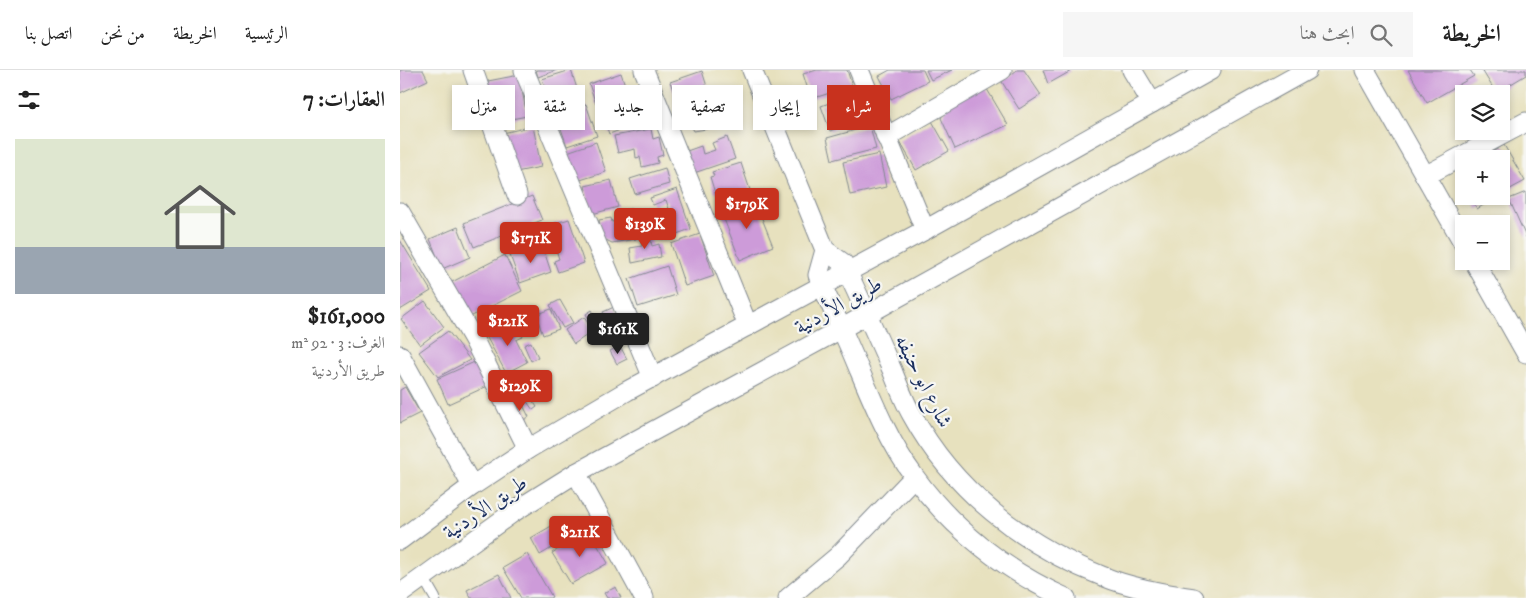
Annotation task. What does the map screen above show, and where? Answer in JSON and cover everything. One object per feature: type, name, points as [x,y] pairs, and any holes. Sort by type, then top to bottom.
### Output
[{"type":"street","points":[[474,70],[517,195]]},
{"type":"street","points":[[524,70],[653,378]]},
{"type":"street","points":[[644,70],[748,326]]},
{"type":"street","name":"شارع ابو حنيفه","points":[[752,70],[825,250],[843,263],[912,415],[940,458],[974,496],[1013,529],[1056,556],[1103,577],[1152,591],[1194,598]]},
{"type":"street","points":[[886,137],[1002,70]]},
{"type":"street","points":[[1132,70],[1152,103]]},
{"type":"street","name":"طريق الأردنية","points":[[400,540],[472,486],[528,449],[1211,70]]},
{"type":"street","name":"طريق الأردنية","points":[[400,594],[512,513],[576,473],[842,329],[1307,70]]},
{"type":"street","points":[[1365,70],[1455,228]]},
{"type":"street","points":[[864,72],[886,137],[925,230]]},
{"type":"street","points":[[1425,176],[1526,122]]},
{"type":"street","points":[[400,212],[474,340],[528,449]]},
{"type":"street","points":[[825,250],[818,275],[822,286],[886,431],[914,477],[951,520],[994,557],[1043,588],[1066,598]]},
{"type":"street","points":[[1479,270],[1526,353]]},
{"type":"street","points":[[400,355],[472,486]]},
{"type":"street","points":[[576,473],[644,598]]},
{"type":"street","points":[[788,598],[838,556],[914,477]]},
{"type":"lane","points":[[423,577],[435,598]]},
{"type":"building","points":[[400,70],[423,70],[428,80],[400,93]]},
{"type":"building","points":[[536,70],[557,70],[538,77]]},
{"type":"building","points":[[571,70],[576,85],[544,85],[542,79]]},
{"type":"building","points":[[817,70],[847,70],[852,85],[827,85],[827,94],[817,97],[817,85],[807,85],[803,74]]},
{"type":"building","points":[[890,70],[923,70],[928,81],[891,99],[890,85],[884,85],[879,76]]},
{"type":"building","points":[[926,70],[952,70],[931,80]]},
{"type":"building","points":[[1017,70],[1024,70],[1041,95],[1019,109],[1002,82]]},
{"type":"building","points":[[1043,70],[1070,70],[1071,71],[1048,84]]},
{"type":"building","points":[[1408,70],[1470,70],[1474,76],[1455,85],[1455,87],[1427,103]]},
{"type":"building","points":[[1482,70],[1526,70],[1526,75],[1509,85],[1491,85]]},
{"type":"building","points":[[702,71],[706,85],[672,85],[672,87],[670,82]]},
{"type":"building","points":[[621,73],[625,85],[595,85],[595,101],[589,84]]},
{"type":"building","points":[[519,75],[525,106],[525,116],[515,118],[515,85],[489,85],[488,81]]},
{"type":"building","points":[[984,84],[1008,125],[955,149],[941,118],[952,99]]},
{"type":"building","points":[[585,104],[597,136],[567,146],[562,130],[585,130]]},
{"type":"building","points":[[827,104],[827,123],[821,106]]},
{"type":"building","points":[[932,121],[949,151],[916,170],[899,140]]},
{"type":"building","points":[[525,128],[525,130],[534,130],[541,167],[511,173],[503,133]]},
{"type":"building","points":[[608,130],[620,130],[609,134]]},
{"type":"building","points":[[651,130],[653,139],[659,137],[663,155],[657,157],[658,163],[642,167],[640,157],[636,158],[635,149],[618,153],[614,136]]},
{"type":"building","points":[[856,130],[871,130],[876,149],[832,160],[827,138]]},
{"type":"building","points":[[727,137],[735,159],[691,174],[684,152],[701,146],[703,154],[715,150],[712,143]]},
{"type":"building","points":[[596,142],[606,172],[577,181],[567,152]]},
{"type":"building","points":[[1504,145],[1507,150],[1495,150]]},
{"type":"building","points":[[879,154],[886,187],[850,195],[843,162]]},
{"type":"building","points":[[1510,155],[1525,181],[1510,189]]},
{"type":"building","points":[[741,163],[750,190],[721,200],[718,192],[715,193],[710,177],[714,176],[712,172]]},
{"type":"building","points":[[665,168],[669,184],[635,194],[630,179]]},
{"type":"building","points":[[611,180],[618,207],[592,214],[585,186]]},
{"type":"building","points":[[677,189],[691,229],[662,239],[655,220],[671,215],[666,200],[653,205],[650,198]]},
{"type":"building","points":[[1526,192],[1526,237],[1510,201],[1510,199]]},
{"type":"building","points":[[532,196],[542,220],[474,247],[464,223]]},
{"type":"building","points":[[755,201],[773,246],[740,260],[722,214]]},
{"type":"building","points":[[1475,205],[1483,205],[1477,209]]},
{"type":"building","points":[[631,209],[636,239],[612,243],[602,238],[599,220],[611,218],[612,222],[623,220],[621,210]]},
{"type":"building","points":[[569,219],[584,263],[558,272],[554,261],[559,259],[553,240],[548,242],[543,227]]},
{"type":"building","points":[[458,227],[470,257],[442,269],[430,239]]},
{"type":"building","points":[[649,232],[652,246],[659,244],[661,257],[632,263],[630,248],[642,246],[639,234]]},
{"type":"building","points":[[700,234],[714,276],[685,286],[671,244]]},
{"type":"building","points":[[400,240],[431,291],[400,310]]},
{"type":"building","points":[[542,245],[551,272],[520,283],[510,255]]},
{"type":"building","points":[[505,255],[522,291],[470,317],[452,282]]},
{"type":"building","points":[[667,266],[676,295],[638,307],[629,279]]},
{"type":"building","points":[[560,300],[573,323],[563,328],[550,305]]},
{"type":"building","points":[[425,301],[444,327],[420,345],[401,319]]},
{"type":"building","points":[[614,307],[620,320],[609,325],[603,312]]},
{"type":"building","points":[[551,309],[559,329],[543,335],[536,315]]},
{"type":"building","points":[[592,310],[598,321],[592,324],[586,314]]},
{"type":"building","points":[[584,317],[593,331],[574,344],[565,330]]},
{"type":"building","points":[[515,321],[523,337],[516,340],[527,362],[506,373],[486,336]]},
{"type":"building","points":[[448,331],[470,360],[438,377],[419,352]]},
{"type":"building","points":[[531,342],[538,357],[531,361],[524,345]]},
{"type":"building","points":[[620,346],[627,359],[617,364],[610,351]]},
{"type":"building","points":[[481,359],[492,384],[448,404],[437,379]]},
{"type":"building","points":[[546,377],[553,388],[545,393],[538,382]]},
{"type":"building","points":[[405,387],[420,413],[400,423],[400,390]]},
{"type":"building","points":[[528,394],[537,407],[533,410],[523,396]]},
{"type":"building","points":[[521,401],[529,417],[518,423],[510,407]]},
{"type":"building","points":[[565,518],[575,534],[540,555],[531,538]]},
{"type":"building","points":[[589,531],[608,563],[571,584],[552,553]]},
{"type":"building","points":[[527,554],[552,597],[521,598],[503,568]]},
{"type":"building","points":[[499,574],[511,598],[471,598],[467,590]]},
{"type":"building","points":[[616,587],[621,598],[607,598],[604,593]]}]
